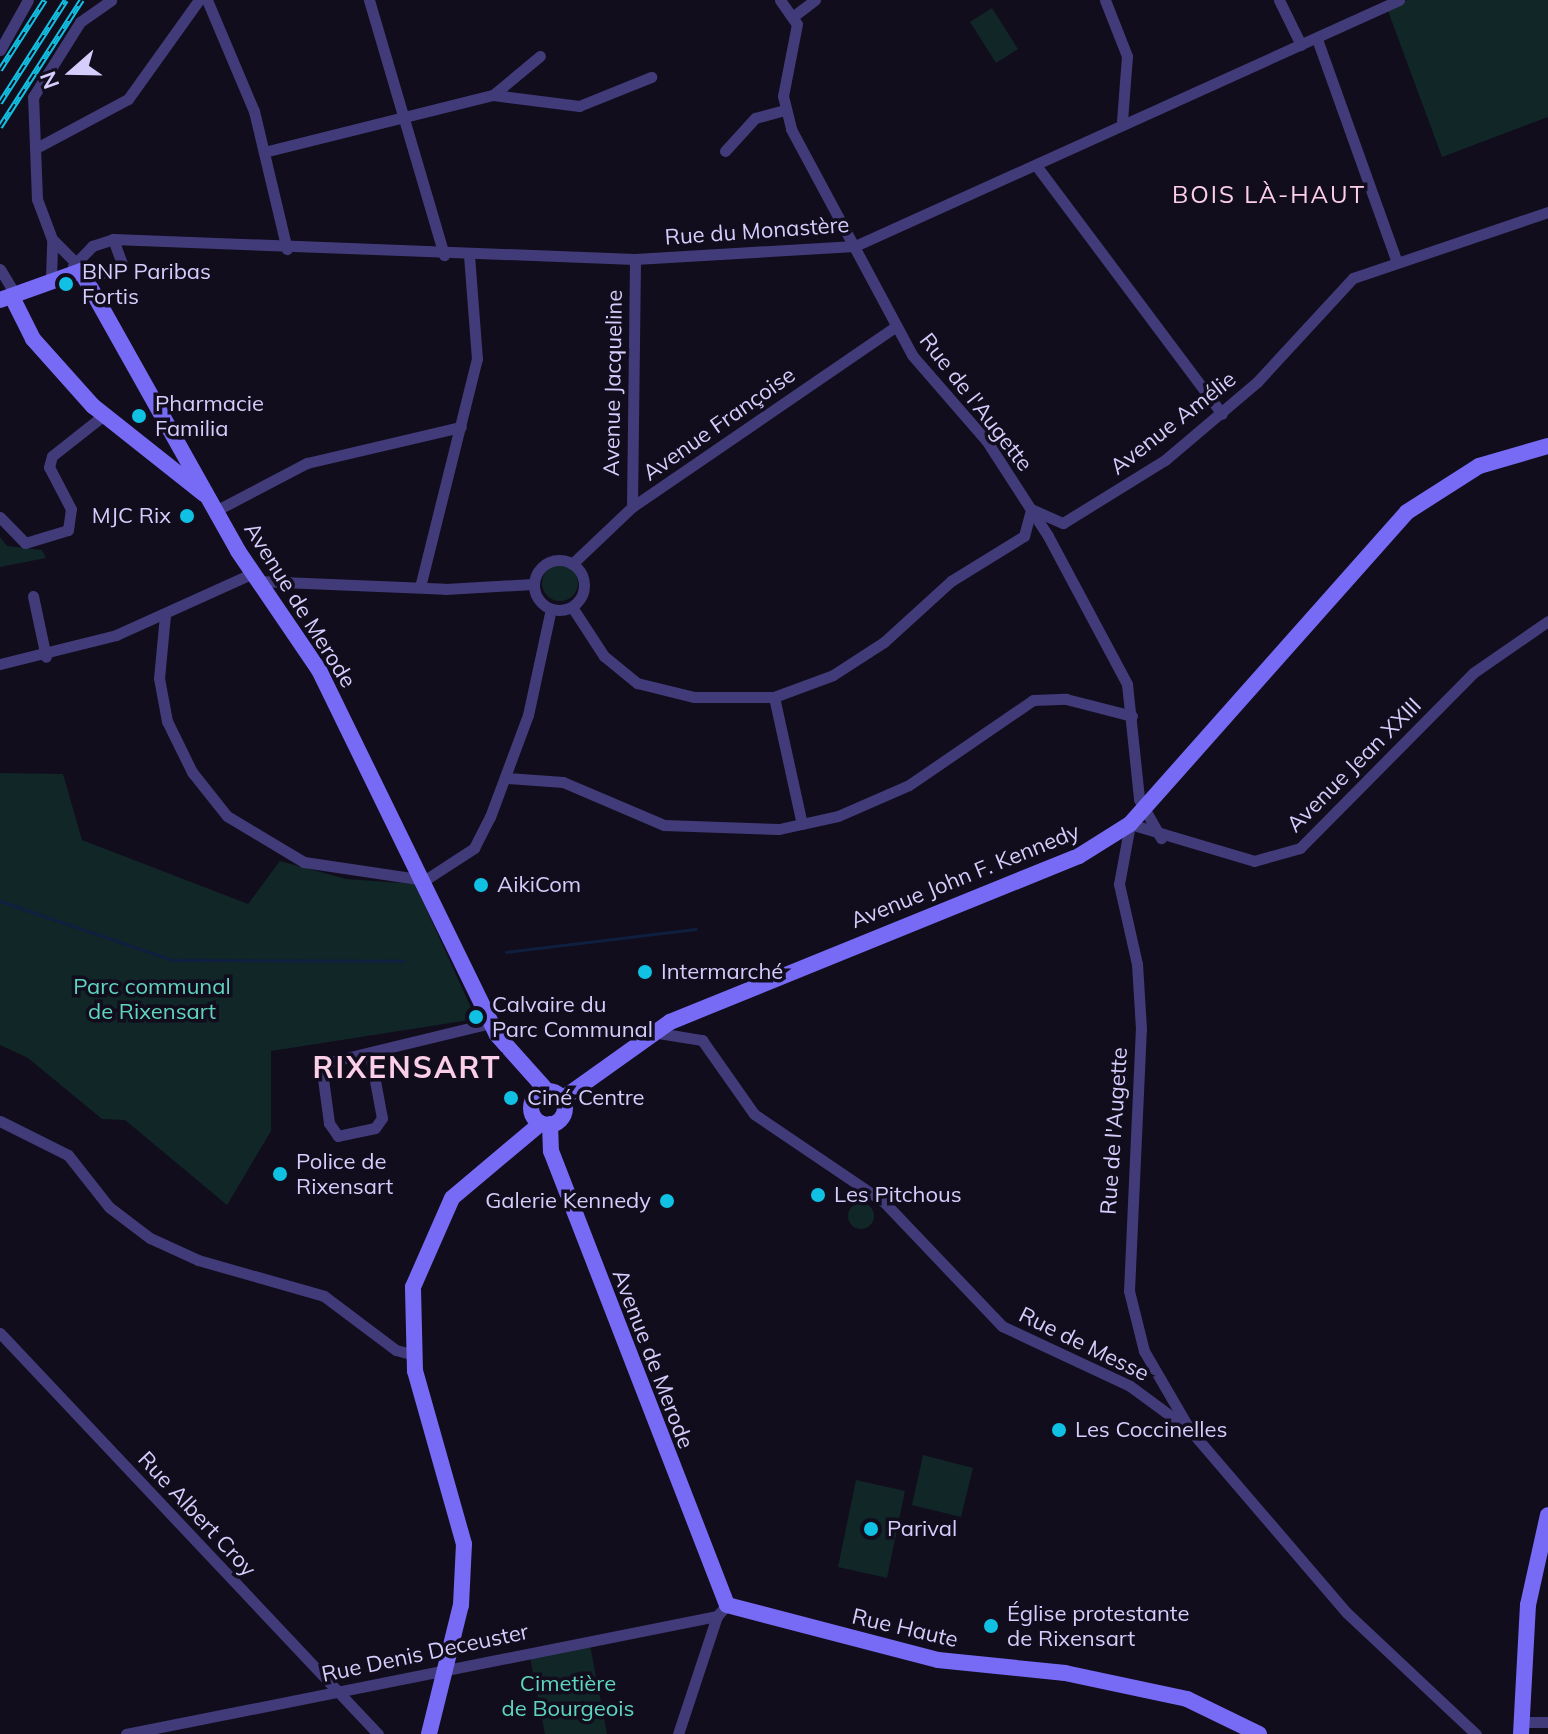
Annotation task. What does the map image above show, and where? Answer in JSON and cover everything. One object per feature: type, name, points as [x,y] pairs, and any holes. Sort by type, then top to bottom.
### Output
[{"type":"street","points":[[0,50],[28,0]]},
{"type":"street","points":[[77,270],[52,239],[35,190],[40,146],[35,93],[80,22],[111,0]]},
{"type":"street","points":[[40,146],[128,99],[199,0]]},
{"type":"street","points":[[207,0],[264,152],[287,249]]},
{"type":"street","points":[[780,0],[795,15]]},
{"type":"street","points":[[725,151],[755,118],[784,110],[795,15],[815,0]]},
{"type":"street","points":[[1105,0],[1127,56],[1122,121]]},
{"type":"street","points":[[1279,0],[1301,45]]},
{"type":"street","name":"Rue du Monastère","points":[[113,239],[469,256],[635,259],[855,246],[1038,168],[1122,121],[1317,39],[1399,0]]},
{"type":"street","points":[[372,1],[444,255]]},
{"type":"street","points":[[1317,39],[1397,262],[1548,212]]},
{"type":"street","points":[[493,95],[540,56]]},
{"type":"street","points":[[264,152],[493,95],[579,106],[651,77]]},
{"type":"street","name":"Rue de l'Augette","points":[[784,110],[896,326],[1031,509],[1127,684],[1146,812]]},
{"type":"street","points":[[1038,168],[1222,414]]},
{"type":"street","points":[[51,277],[52,239]]},
{"type":"street","points":[[9,297],[51,277],[77,270],[123,267],[113,239],[77,270]]},
{"type":"street","points":[[420,587],[477,359],[469,256]]},
{"type":"street","name":"Avenue Jacqueline","points":[[632,507],[635,259]]},
{"type":"street","name":"Avenue Amélie","points":[[1031,509],[1063,523],[1222,414],[1353,278],[1397,262]]},
{"type":"street","points":[[0,269],[9,297],[33,339],[104,415],[214,504],[307,463],[461,427]]},
{"type":"street","name":"Avenue de Merode","points":[[77,270],[255,577],[319,670],[508,1053],[547,1091],[562,1099]]},
{"type":"street","name":"Avenue Françoise","points":[[572,564],[632,507],[896,326]]},
{"type":"street","points":[[0,517],[25,543],[64,533],[71,509],[49,467],[52,456],[104,415]]},
{"type":"street","name":"Avenue John F. Kennedy","points":[[562,1099],[651,1032],[1079,856],[1130,824],[1146,812],[1407,512],[1479,466],[1548,446]]},
{"type":"street","points":[[165,464],[180,452]]},
{"type":"street","points":[[572,607],[604,656],[637,683],[694,697],[774,697],[833,675],[884,642],[951,581],[1024,536],[1031,509]]},
{"type":"street","points":[[533,584],[549,562],[572,564],[584,585],[572,607]]},
{"type":"street","points":[[0,664],[46,657],[165,615],[255,577],[420,587],[533,584]]},
{"type":"street","points":[[533,584],[551,609]]},
{"type":"street","points":[[33,596],[46,657]]},
{"type":"street","points":[[551,609],[572,607]]},
{"type":"street","points":[[165,615],[159,678],[167,721],[192,772],[227,816],[304,862],[425,880],[474,848],[507,778],[551,609]]},
{"type":"street","name":"Avenue Jean XXIII","points":[[1130,824],[1162,839],[1254,861],[1300,848],[1473,673],[1548,621]]},
{"type":"street","points":[[774,697],[802,824]]},
{"type":"street","points":[[507,778],[563,782],[649,820],[697,830],[802,824],[909,785],[1033,700],[1066,699],[1132,716]]},
{"type":"street","points":[[1146,812],[1162,839]]},
{"type":"street","name":"Rue de l'Augette","points":[[1130,824],[1119,884],[1137,964],[1141,1029],[1129,1291],[1144,1351],[1190,1430]]},
{"type":"street","points":[[370,1054],[382,1118],[375,1128],[338,1136],[318,1071],[370,1054],[491,1023]]},
{"type":"street","name":"Rue de Messe","points":[[651,1032],[702,1040],[754,1114],[884,1202],[1002,1326],[1130,1386],[1190,1430],[1341,1606],[1476,1734]]},
{"type":"street","name":"Avenue de Merode","points":[[547,1091],[532,1105],[546,1124],[551,1151],[722,1611]]},
{"type":"street","points":[[429,1734],[465,1575],[461,1523],[411,1354],[413,1287],[435,1224],[472,1176],[518,1137],[564,1113],[562,1099]]},
{"type":"street","points":[[0,1121],[68,1155],[109,1207],[150,1238],[198,1260],[324,1296],[396,1350],[411,1354]]},
{"type":"street","points":[[518,1137],[535,1137],[551,1151]]},
{"type":"street","name":"Rue Albert Croy","points":[[0,1333],[334,1693],[376,1734]]},
{"type":"street","points":[[1548,1515],[1528,1605],[1522,1728],[1548,1722]]},
{"type":"street","points":[[678,1734],[722,1611]]},
{"type":"street","name":"Rue Denis Deceuster","points":[[126,1734],[722,1611]]},
{"type":"street","name":"Rue Haute","points":[[722,1611],[938,1660],[1065,1673],[1187,1699],[1259,1734]]},
{"type":"green space","points":[[1407,0],[1548,0],[1548,117],[1442,157],[1388,11]]},
{"type":"green space","points":[[992,8],[1018,49],[996,63],[970,22]]},
{"type":"green space","points":[[0,537],[7,546],[42,550],[46,558],[0,567]]},
{"type":"green space","points":[[560,565],[572,571],[578,583],[572,595],[560,601],[548,595],[542,583],[548,571]]},
{"type":"green space","name":"Parc communal de Rixensart","points":[[0,773],[63,774],[82,840],[248,904],[280,861],[346,879],[415,884],[476,1019],[271,1051],[271,1131],[227,1205],[125,1120],[102,1119],[28,1058],[0,1045]]},
{"type":"green space","points":[[861,1203],[870,1207],[874,1216],[870,1225],[861,1229],[852,1225],[848,1216],[852,1207]]},
{"type":"green space","name":"Parival","points":[[923,1455],[973,1468],[961,1517],[912,1505]]},
{"type":"green space","name":"Parival","points":[[856,1480],[905,1491],[887,1578],[838,1567]]},
{"type":"green space","name":"Cimetière de Bourgeois","points":[[590,1645],[607,1734],[545,1734],[530,1657]]},
{"type":"waterway","points":[[0,901],[172,960],[404,961]]},
{"type":"waterway","points":[[506,952],[696,929]]},
{"type":"railway","points":[[0,70],[45,0]]},
{"type":"railway","points":[[0,103],[66,0]]},
{"type":"railway","points":[[0,127],[82,0]]},
{"type":"place","name":"BNP Paribas Fortis","points":[[66,284]]},
{"type":"place","name":"Pharmacie Familia","points":[[139,416]]},
{"type":"place","name":"MJC Rix","points":[[187,516]]},
{"type":"place","name":"AikiCom","points":[[481,885]]},
{"type":"place","name":"Intermarché","points":[[645,972]]},
{"type":"place","name":"Calvaire du Parc Communal","points":[[476,1017]]},
{"type":"place","name":"Ciné Centre","points":[[511,1098]]},
{"type":"place","name":"Police de Rixensart","points":[[280,1174]]},
{"type":"place","name":"Les Pitchous","points":[[818,1195]]},
{"type":"place","name":"Galerie Kennedy","points":[[667,1201]]},
{"type":"place","name":"Les Coccinelles","points":[[1059,1430]]},
{"type":"place","name":"Parival","points":[[871,1529]]},
{"type":"place","name":"Église protestante de Rixensart","points":[[991,1626]]},
{"type":"district","name":"BOIS LÀ-HAUT","points":[[1269,195]]},
{"type":"district","name":"RIXENSART","points":[[407,1067]]}]
